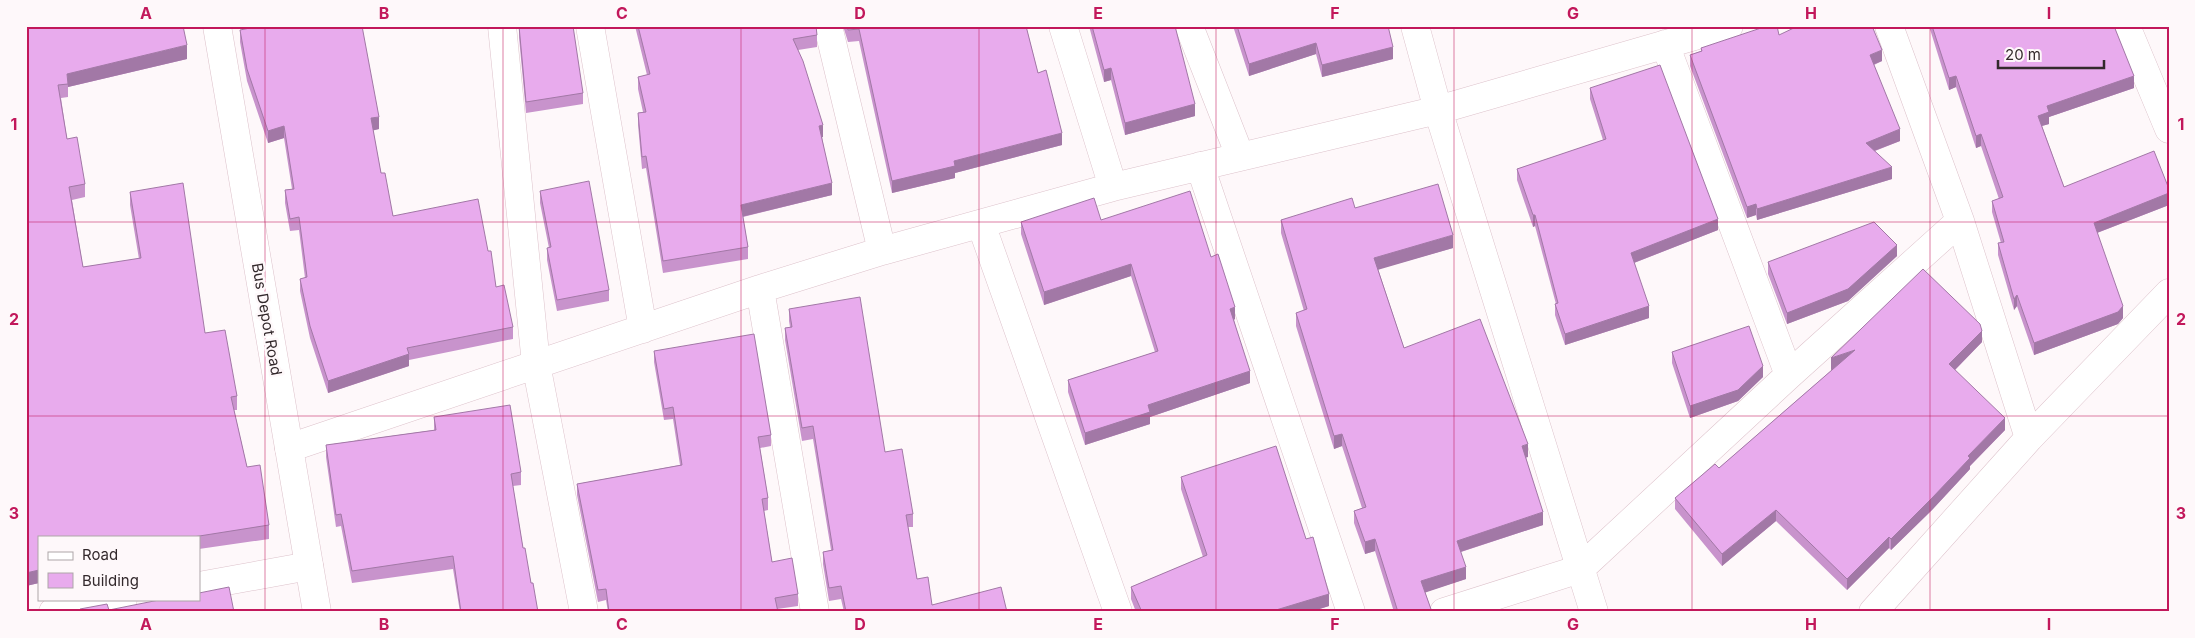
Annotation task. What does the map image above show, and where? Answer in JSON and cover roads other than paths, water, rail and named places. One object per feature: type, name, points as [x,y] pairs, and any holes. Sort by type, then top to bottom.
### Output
[{"type":"street","name":"Bus Depot Road","points":[[217,26],[317,612]]},
{"type":"street","points":[[502,26],[536,364],[584,612]]},
{"type":"street","points":[[590,26],[643,329]]},
{"type":"street","points":[[828,26],[882,251]]},
{"type":"street","points":[[1063,26],[1113,187]]},
{"type":"street","points":[[1189,26],[1240,156]]},
{"type":"street","points":[[1415,26],[1438,110],[1594,612]]},
{"type":"street","points":[[289,448],[760,289],[882,251],[1113,187],[1438,110],[1730,26]]},
{"type":"street","points":[[1889,26],[1960,221],[2029,438]]},
{"type":"street","points":[[2126,26],[2169,129]]},
{"type":"street","points":[[1665,44],[1789,374]]},
{"type":"street","points":[[1200,166],[1351,612]]},
{"type":"street","points":[[1444,612],[1580,570],[1789,374],[1960,221]]},
{"type":"street","points":[[981,224],[1118,612]]},
{"type":"street","points":[[760,289],[815,612]]},
{"type":"street","points":[[1873,612],[2029,438],[2169,293]]},
{"type":"street","points":[[200,586],[309,566]]},
{"type":"street","points":[[53,612],[118,600]]}]
